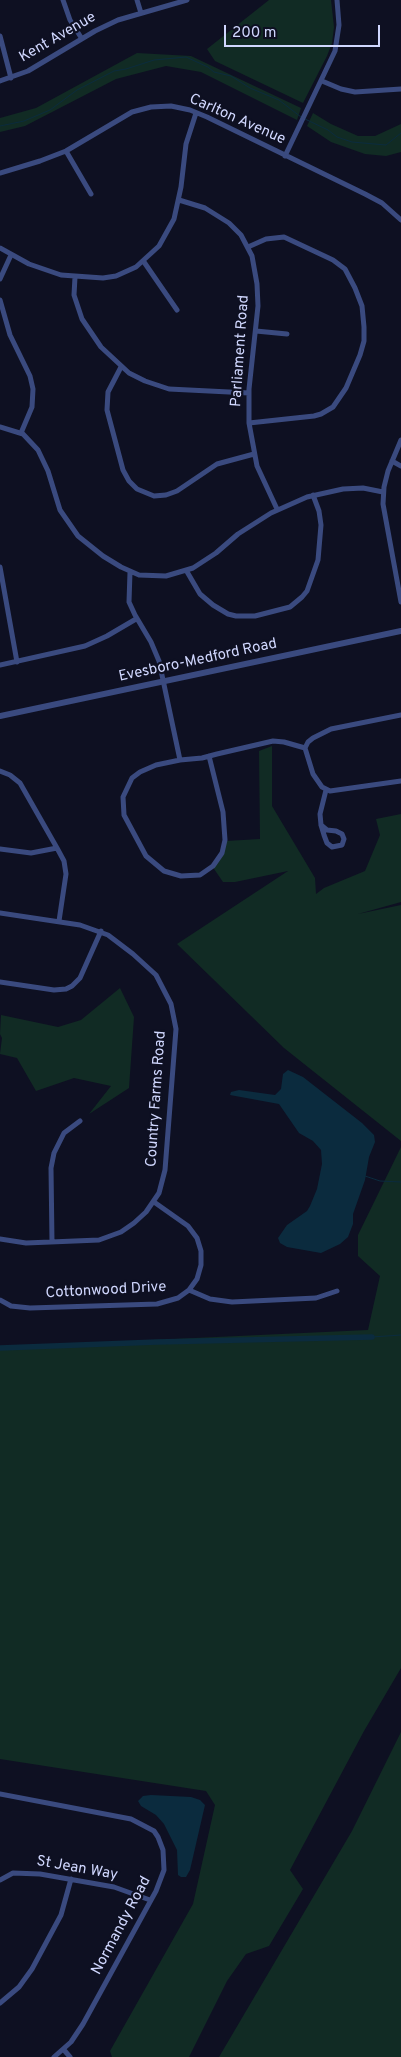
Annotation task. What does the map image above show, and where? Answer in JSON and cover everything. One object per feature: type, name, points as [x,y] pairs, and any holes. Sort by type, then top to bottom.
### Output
[{"type":"street","points":[[62,0],[70,20],[82,39]]},
{"type":"street","points":[[137,0],[141,13]]},
{"type":"street","name":"Kent Avenue","points":[[0,81],[35,67],[118,20],[187,0]]},
{"type":"street","points":[[285,156],[322,81],[337,42],[339,16],[337,0]]},
{"type":"street","points":[[0,36],[11,78]]},
{"type":"street","points":[[322,81],[341,89],[355,92],[401,89]]},
{"type":"street","name":"Carlton Avenue","points":[[0,173],[66,151],[114,122],[142,109],[171,106],[196,112],[382,203],[401,220]]},
{"type":"street","points":[[0,248],[48,272],[75,277],[102,278],[115,276],[130,271],[144,262],[168,233],[174,219],[179,200],[186,144],[196,112]]},
{"type":"street","points":[[66,151],[91,194]]},
{"type":"street","name":"Parliament Road","points":[[179,200],[216,213],[238,230],[248,247],[257,284],[256,331],[249,393],[249,423],[254,454],[262,481],[277,509]]},
{"type":"street","points":[[248,247],[266,239],[284,237],[333,260],[344,270],[355,288],[362,306],[364,327],[364,341],[360,355],[346,388],[334,407],[314,416],[249,423]]},
{"type":"street","points":[[0,279],[11,255]]},
{"type":"street","points":[[144,262],[177,310]]},
{"type":"street","points":[[75,277],[74,295],[79,313],[101,347],[121,367],[140,379],[169,388],[249,393]]},
{"type":"street","points":[[0,300],[10,335],[30,376],[33,389],[32,407],[21,433]]},
{"type":"street","points":[[256,331],[287,334]]},
{"type":"street","points":[[121,367],[108,392],[107,410],[123,470],[129,481],[137,489],[154,496],[172,493],[217,464],[254,454]]},
{"type":"street","points":[[0,427],[21,433],[42,456],[56,502],[73,530],[96,552],[130,572],[139,575],[159,576],[186,570],[216,553],[238,534],[277,509],[313,495],[350,488],[384,492]]},
{"type":"street","points":[[401,440],[392,461],[384,492],[384,513],[401,602]]},
{"type":"street","points":[[392,461],[401,466]]},
{"type":"street","points":[[186,570],[196,588],[206,600],[220,610],[236,616],[255,616],[282,610],[297,603],[307,591],[319,551],[321,525],[319,511],[313,495]]},
{"type":"street","points":[[0,567],[17,662]]},
{"type":"street","points":[[130,572],[128,596],[136,619],[154,648],[180,760]]},
{"type":"street","points":[[0,665],[86,646],[136,619]]},
{"type":"street","name":"Evesboro-Medford Road","points":[[0,716],[401,631]]},
{"type":"street","points":[[401,715],[331,729],[313,738],[305,748],[310,770],[326,790],[336,791],[401,781]]},
{"type":"street","points":[[209,756],[223,812],[225,843],[221,857],[203,873],[192,876],[164,872],[151,862],[144,852],[129,825],[123,808],[124,790],[132,778],[152,767],[273,741],[305,748]]},
{"type":"street","points":[[0,771],[10,775],[20,783],[64,861],[66,874],[59,921]]},
{"type":"street","points":[[321,825],[327,830],[342,834],[344,840],[342,845],[335,848],[327,843],[321,825],[321,809],[326,790]]},
{"type":"street","points":[[0,849],[31,853],[57,848]]},
{"type":"street","name":"Country Farms Road","points":[[0,913],[80,924],[101,931],[127,949],[151,970],[164,989],[174,1012],[175,1037],[166,1161],[162,1186],[154,1202],[134,1223],[114,1235],[91,1241],[18,1242],[0,1239]]},
{"type":"street","points":[[0,982],[54,990],[66,989],[72,986],[80,978],[101,931]]},
{"type":"street","points":[[52,1242],[51,1168],[54,1152],[64,1133],[80,1121]]},
{"type":"street","points":[[154,1202],[188,1226],[199,1244],[201,1265],[197,1279],[189,1290],[210,1299],[232,1302],[316,1298],[337,1292]]},
{"type":"street","name":"Cottonwood Drive","points":[[0,1300],[18,1308],[157,1304],[172,1301],[189,1290]]},
{"type":"street","name":"Normandy Road","points":[[0,1794],[131,1819],[149,1827],[161,1843],[165,1863],[162,1877],[88,2017],[64,2050],[54,2057]]},
{"type":"street","name":"St Jean Way","points":[[0,1880],[17,1873],[71,1879],[121,1889],[150,1900]]},
{"type":"street","points":[[0,2003],[19,1987],[32,1969],[60,1915],[71,1879]]},
{"type":"street","points":[[64,2050],[70,2057]]},
{"type":"green space","points":[[269,0],[331,0],[334,27],[332,43],[303,103],[215,61],[207,49]]},
{"type":"green space","points":[[137,53],[191,56],[301,108],[297,120],[201,72],[166,66],[116,79],[25,126],[0,132],[0,118],[36,108]]},
{"type":"green space","points":[[313,113],[331,124],[358,136],[375,136],[401,124],[401,152],[386,156],[365,154],[331,142],[307,126]]},
{"type":"green space","points":[[272,746],[272,806],[315,878],[316,894],[324,888],[365,871],[380,835],[376,819],[401,814],[401,902],[358,914],[401,905],[401,1141],[284,1048],[177,944],[288,871],[235,882],[223,882],[212,866],[226,841],[260,839],[259,751]]},
{"type":"green space","points":[[120,988],[134,1017],[129,1088],[89,1114],[111,1086],[74,1078],[36,1091],[17,1058],[0,1054],[2,1038],[0,1034],[1,1015],[58,1027],[81,1020]]},
{"type":"green space","points":[[401,1147],[401,1668],[364,1731],[290,1870],[303,1889],[269,1946],[246,1954],[227,1981],[189,2057],[112,2057],[110,2051],[193,1904],[215,1805],[206,1791],[0,1759],[0,1347],[368,1330],[380,1276],[358,1256],[358,1235]]},
{"type":"green space","points":[[401,1732],[401,2057],[219,2057],[352,1831]]},
{"type":"water","points":[[288,1070],[303,1077],[362,1123],[374,1135],[375,1142],[369,1157],[365,1180],[353,1214],[353,1224],[348,1237],[340,1244],[321,1253],[287,1247],[280,1243],[278,1238],[287,1225],[307,1211],[310,1206],[317,1189],[322,1164],[321,1150],[313,1141],[299,1133],[279,1104],[230,1095],[231,1092],[239,1090],[275,1095],[281,1089],[283,1074]]},
{"type":"water","points":[[143,1796],[191,1797],[200,1800],[205,1805],[190,1870],[186,1877],[178,1875],[177,1850],[164,1824],[156,1815],[141,1806],[138,1801]]},
{"type":"waterway","points":[[0,126],[24,121],[50,110],[77,90],[114,71],[154,60],[186,57],[208,67],[214,72],[231,76],[250,88],[279,100],[301,117]]},
{"type":"waterway","points":[[305,119],[328,130],[337,137],[352,142],[386,145],[401,133]]},
{"type":"waterway","points":[[365,1176],[380,1181],[401,1182]]},
{"type":"waterway","points":[[372,1337],[401,1335]]},
{"type":"waterway","points":[[0,1348],[372,1337]]}]
